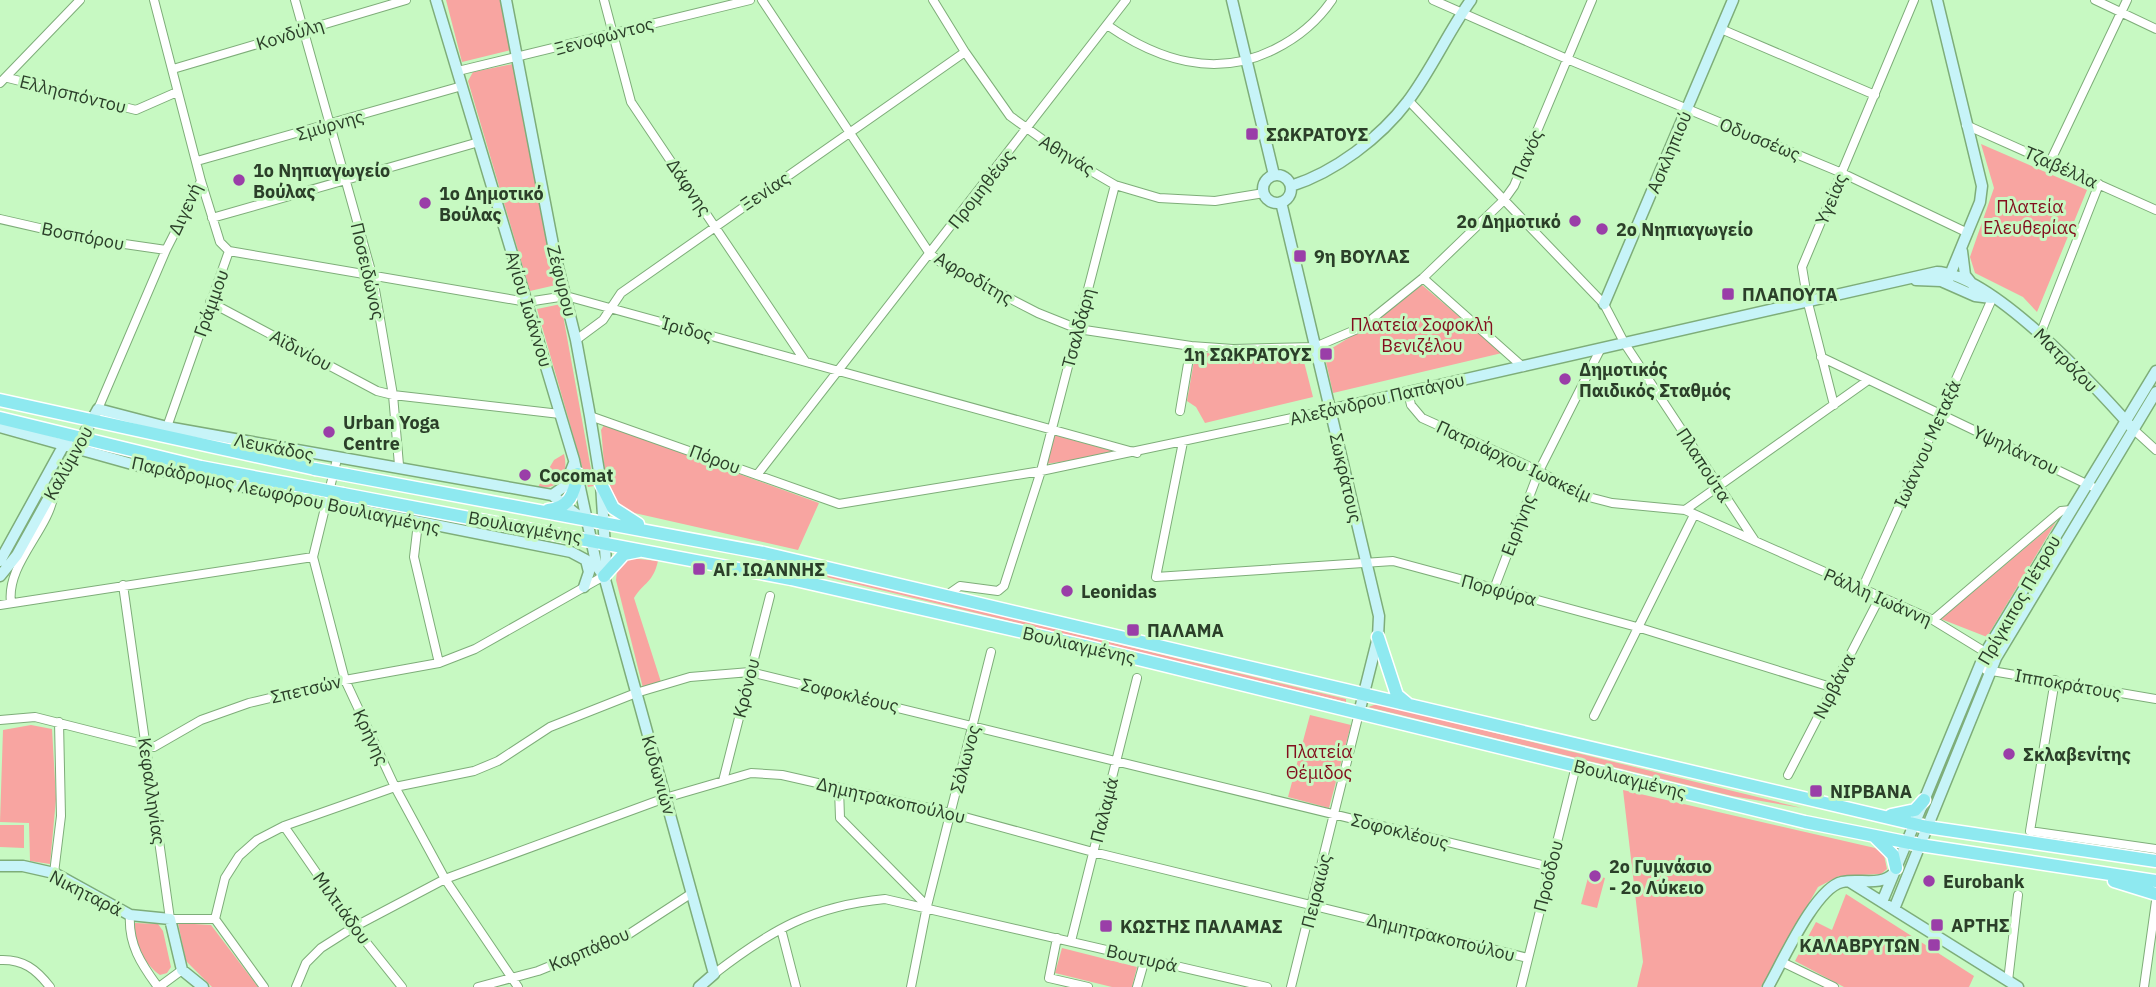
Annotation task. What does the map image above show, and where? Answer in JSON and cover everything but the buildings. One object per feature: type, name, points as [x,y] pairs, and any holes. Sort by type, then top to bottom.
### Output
[{"type":"main road","name":"Βουλιαγμένης","points":[[0,400],[31,407],[95,414],[315,469],[655,531],[947,595],[1363,696],[1921,826],[2156,861]]},
{"type":"main road","name":"Βουλιαγμένης","points":[[0,418],[73,442],[664,552],[1037,635],[1874,836],[2156,881]]},
{"type":"main road","points":[[531,508],[551,510],[564,505],[575,491],[578,474]]},
{"type":"main road","points":[[601,484],[609,503],[619,513],[655,531]]},
{"type":"main road","points":[[604,576],[624,554],[664,552]]},
{"type":"main road","points":[[1378,637],[1397,695],[1413,707]]},
{"type":"main road","points":[[1880,816],[1915,810],[1924,800]]},
{"type":"main road","points":[[1874,836],[1893,855],[1895,871]]},
{"type":"main road","points":[[2076,870],[2156,894]]},
{"type":"street","points":[[0,83],[8,78],[80,0]]},
{"type":"street","name":"Διγενή","points":[[95,414],[166,250],[201,181],[154,0]]},
{"type":"street","name":"Ποσειδώνος","points":[[295,0],[373,278],[393,396],[399,466]]},
{"type":"street","name":"Κονδύλη","points":[[173,69],[406,0]]},
{"type":"street","name":"Αγίου Ιωάννου","points":[[436,0],[578,474],[583,518],[597,540]]},
{"type":"street","name":"Ζέφυρου","points":[[506,0],[555,255],[576,340],[601,484],[602,521]]},
{"type":"street","name":"Δάφνης","points":[[604,0],[631,102],[805,362]]},
{"type":"street","name":"Ξενοφώντος","points":[[458,71],[518,59],[750,0]]},
{"type":"street","name":"Αφροδίτης","points":[[762,0],[930,254],[943,264],[1038,313],[1078,329],[1191,346],[1280,349],[1315,347]]},
{"type":"street","name":"Αθηνάς","points":[[933,0],[999,103],[1026,130],[1115,185],[1158,198],[1195,201],[1236,199],[1264,193]]},
{"type":"street","name":"Προμηθέως","points":[[757,475],[1126,0]]},
{"type":"street","points":[[1232,0],[1274,175]]},
{"type":"street","points":[[1107,25],[1141,46],[1189,64],[1214,67],[1247,61],[1302,33],[1332,0]]},
{"type":"street","name":"Οδυσσέως","points":[[1433,0],[1567,59],[1842,173],[1968,233]]},
{"type":"street","points":[[1291,186],[1358,150],[1408,100],[1471,0]]},
{"type":"street","name":"Πανός","points":[[1315,347],[1362,327],[1423,278],[1504,200],[1514,186],[1592,0]]},
{"type":"street","name":"Ασκληπιού","points":[[1604,304],[1733,0]]},
{"type":"street","name":"Υγείας","points":[[1834,405],[1808,303],[1802,267],[1914,0]]},
{"type":"street","points":[[1937,0],[1982,186],[1980,202],[1948,278]]},
{"type":"street","points":[[2095,0],[2156,29]]},
{"type":"street","points":[[2050,162],[2127,0]]},
{"type":"street","points":[[1721,29],[1875,95]]},
{"type":"street","name":"Ξενίας","points":[[576,340],[603,320],[621,293],[965,52]]},
{"type":"street","name":"Ελλησπόντου","points":[[8,78],[136,110],[177,92]]},
{"type":"street","name":"Σμύρνης","points":[[197,161],[462,86]]},
{"type":"street","name":"Πλαπούτα","points":[[1408,100],[1604,304],[1625,344],[1756,543]]},
{"type":"street","name":"Τζαβέλλα","points":[[1966,125],[2156,209]]},
{"type":"street","points":[[212,218],[479,142]]},
{"type":"street","points":[[1274,175],[1286,178],[1291,186],[1290,194],[1280,202],[1270,201],[1264,193],[1265,182],[1274,175]]},
{"type":"street","name":"Γράμμου","points":[[167,427],[229,251],[220,242],[201,181]]},
{"type":"street","points":[[2040,335],[2099,184]]},
{"type":"street","name":"Τσαλδάρη","points":[[1041,471],[1115,185]]},
{"type":"street","name":"Σωκράτους","points":[[1280,202],[1379,616],[1378,637],[1359,713]]},
{"type":"street","name":"Βοσπόρου","points":[[0,219],[83,238],[166,250]]},
{"type":"street","points":[[1962,248],[1965,275],[1973,285]]},
{"type":"street","name":"Ίριδος","points":[[229,251],[373,278],[527,302],[566,296],[1137,453]]},
{"type":"street","name":"Αλεξάνδρου Παπάγου","points":[[839,504],[1137,453],[1913,280],[1930,273],[1948,278]]},
{"type":"street","points":[[1423,278],[1523,367]]},
{"type":"street","name":"Ματρόζου","points":[[1948,278],[1975,296],[1992,299]]},
{"type":"street","name":"Ματρόζου","points":[[1948,278],[1973,285],[2015,311],[2130,425]]},
{"type":"street","name":"Ιωάννου Μεταξά","points":[[1862,589],[1992,299]]},
{"type":"street","name":"Αϊδινίου","points":[[210,302],[377,391],[393,396],[560,414]]},
{"type":"street","points":[[1180,411],[1191,346]]},
{"type":"street","name":"Ειρήνης","points":[[1494,589],[1539,471],[1600,349]]},
{"type":"street","name":"Υψηλάντου","points":[[1821,357],[2092,486]]},
{"type":"street","name":"Πρίγκιπος Πέτρου","points":[[2130,425],[2156,371]]},
{"type":"street","points":[[1685,510],[1867,381]]},
{"type":"street","name":"Πρίγκιπος Πέτρου","points":[[1991,656],[2092,486],[2130,425],[2156,391]]},
{"type":"street","name":"Πατριάρχου Ιωακείμ","points":[[1408,392],[1410,405],[1422,418],[1539,471],[1581,495],[1612,503],[1685,510],[1756,543]]},
{"type":"street","points":[[0,393],[31,407]]},
{"type":"street","name":"Λευκάδος","points":[[95,414],[552,495],[583,518]]},
{"type":"street","name":"Καλύμνου","points":[[0,561],[73,442],[95,414]]},
{"type":"street","name":"Πόρου","points":[[590,416],[839,504]]},
{"type":"street","points":[[2130,425],[2156,450]]},
{"type":"street","name":"Παράδρομος Λεωφόρου Βουλιαγμένης","points":[[0,428],[73,442],[139,466],[580,554],[586,560],[589,572],[584,587]]},
{"type":"street","name":"Καλύμνου","points":[[0,576],[17,555],[54,488],[73,442]]},
{"type":"street","name":"Πορφύρα","points":[[1183,442],[1156,577],[1393,561],[1637,627],[1834,688]]},
{"type":"street","name":"Κρήνης","points":[[337,459],[313,557],[345,680],[395,787],[445,879],[508,977],[518,987]]},
{"type":"street","points":[[552,495],[565,486],[574,460]]},
{"type":"street","points":[[947,595],[960,586],[998,591],[1004,586],[1041,471]]},
{"type":"street","name":"Πρίγκιπος Πέτρου","points":[[1921,826],[1924,800],[1991,656],[2071,510],[2092,486]]},
{"type":"street","points":[[11,603],[14,576],[51,512],[54,488]]},
{"type":"street","points":[[1933,620],[2061,511],[2071,510]]},
{"type":"street","points":[[1594,716],[1694,515]]},
{"type":"street","name":"Κυδωνιών","points":[[602,521],[597,540],[606,564],[604,576],[714,974]]},
{"type":"street","points":[[418,523],[414,557],[439,663]]},
{"type":"street","name":"Ράλλη Ιωάννη","points":[[1756,543],[1933,620],[1991,656]]},
{"type":"street","points":[[0,605],[313,557]]},
{"type":"street","name":"Σπετσών","points":[[145,747],[154,747],[201,720],[249,703],[345,680],[439,663],[475,649],[604,576]]},
{"type":"street","name":"Κεφαλληνίας","points":[[123,585],[170,919],[183,970]]},
{"type":"street","name":"Κρόνου","points":[[723,781],[770,596]]},
{"type":"street","name":"Νιρβάνα","points":[[1788,775],[1880,597]]},
{"type":"street","name":"Σόλωνος","points":[[911,987],[927,906],[991,652]]},
{"type":"street","name":"Πρίγκιπος Πέτρου","points":[[1913,844],[1985,669]]},
{"type":"street","name":"Ιπποκράτους","points":[[1985,669],[2156,699]]},
{"type":"street","name":"Σοφοκλέους","points":[[215,919],[225,878],[239,856],[257,841],[284,826],[395,787],[474,771],[498,761],[550,727],[636,692],[690,677],[750,672],[974,724],[1550,867]]},
{"type":"street","name":"Παλαμά","points":[[1071,941],[1137,678]]},
{"type":"street","points":[[2054,680],[2031,831],[2156,849]]},
{"type":"street","name":"Πειραιώς","points":[[1291,987],[1359,713]]},
{"type":"street","points":[[0,720],[35,717],[145,747]]},
{"type":"street","points":[[54,873],[61,816],[59,722]]},
{"type":"street","name":"Προόδου","points":[[1521,987],[1576,766]]},
{"type":"street","name":"Δημητρακοπούλου","points":[[296,987],[306,963],[321,948],[354,927],[445,879],[665,798],[751,773],[782,775],[950,813],[1093,852],[1528,958]]},
{"type":"street","points":[[839,788],[840,818],[927,906]]},
{"type":"street","name":"Μιλτιάδου","points":[[284,826],[354,927],[402,987]]},
{"type":"street","points":[[1882,902],[1895,871],[1913,844]]},
{"type":"street","points":[[1894,909],[1913,844]]},
{"type":"street","name":"Νικηταρά","points":[[0,866],[23,866],[54,873],[130,915],[170,919],[215,919]]},
{"type":"street","points":[[1768,987],[1822,894],[1841,882],[1884,880],[1895,871]]},
{"type":"street","points":[[1850,882],[2013,984],[2018,895]]},
{"type":"street","name":"Καρπάθου","points":[[478,987],[538,971],[629,934],[692,893]]},
{"type":"street","name":"Βουτυρά","points":[[714,974],[762,937],[780,929],[848,903],[885,899],[927,906],[1266,987]]},
{"type":"street","points":[[2144,987],[2156,901]]},
{"type":"street","points":[[130,915],[129,934],[135,953],[158,987],[183,970],[203,987]]},
{"type":"street","points":[[215,919],[264,987]]},
{"type":"street","points":[[780,929],[796,987]]},
{"type":"street","points":[[1057,938],[1049,978],[1088,987]]},
{"type":"street","points":[[1136,987],[1145,958]]},
{"type":"street","points":[[0,960],[12,959],[29,965],[50,987]]},
{"type":"street","points":[[1782,962],[1834,987]]},
{"type":"street","points":[[699,987],[714,974]]},
{"type":"green space","points":[[446,0],[500,0],[511,50],[462,62]]},
{"type":"green space","points":[[513,64],[556,285],[530,291],[468,81],[473,72]]},
{"type":"green space","name":"Πλατεία Ελευθερίας","points":[[1981,144],[2087,190],[2037,312],[2023,297],[1975,273],[1970,257],[1994,188]]},
{"type":"green space","name":"Πλατεία Σοφοκλή Βενιζέλου","points":[[1422,285],[1502,353],[1333,393],[1324,353],[1378,320]]},
{"type":"green space","points":[[561,304],[594,486],[588,487],[537,309]]},
{"type":"green space","points":[[1301,350],[1313,397],[1205,423],[1196,407],[1187,401],[1194,361],[1203,353],[1254,354]]},
{"type":"green space","points":[[604,425],[819,503],[798,550],[630,512],[614,496],[606,476],[601,430]]},
{"type":"green space","points":[[1054,435],[1113,451],[1113,455],[1045,464]]},
{"type":"green space","points":[[564,454],[565,468],[561,480],[552,486],[538,487],[554,460]]},
{"type":"green space","points":[[2056,522],[1987,637],[1941,619]]},
{"type":"green space","points":[[630,558],[658,561],[651,578],[634,598],[661,682],[643,688],[616,580],[617,571]]},
{"type":"green space","points":[[781,566],[827,574],[1346,699],[1346,702]]},
{"type":"green space","points":[[1377,704],[1802,808],[1732,796],[1368,707]]},
{"type":"green space","name":"Πλατεία Θέμιδος","points":[[1310,715],[1351,725],[1329,808],[1288,797]]},
{"type":"green space","points":[[31,725],[52,729],[56,799],[50,864],[30,861],[29,823],[0,822],[3,730]]},
{"type":"green space","points":[[1623,790],[1875,848],[1884,855],[1887,869],[1881,874],[1839,876],[1818,887],[1761,987],[1637,987],[1643,962]]},
{"type":"green space","points":[[0,825],[24,825],[24,848],[0,847]]},
{"type":"green space","points":[[1589,874],[1605,878],[1597,908],[1581,904]]},
{"type":"green space","points":[[1846,894],[1974,976],[1969,987],[1844,987],[1795,961],[1816,922],[1832,930]]},
{"type":"green space","points":[[135,923],[158,924],[163,931],[171,967],[167,973],[160,975],[145,959],[136,938]]},
{"type":"green space","points":[[178,923],[211,925],[258,987],[212,987],[186,961]]},
{"type":"green space","points":[[1062,948],[1137,967],[1132,987],[1112,987],[1055,973]]},
{"type":"place","name":"ΣΩΚΡΑΤΟΥΣ","points":[[1252,134]]},
{"type":"place","name":"1ο Νηπιαγωγείο Βούλας","points":[[239,180]]},
{"type":"place","name":"1ο Δημοτικό Βούλας","points":[[425,203]]},
{"type":"place","name":"2ο Δημοτικό","points":[[1575,221]]},
{"type":"place","name":"2ο Νηπιαγωγείο","points":[[1602,229]]},
{"type":"place","name":"9η ΒΟΥΛΑΣ","points":[[1300,256]]},
{"type":"place","name":"ΠΛΑΠΟΥΤΑ","points":[[1728,294]]},
{"type":"place","name":"1η ΣΩΚΡΑΤΟΥΣ","points":[[1326,354]]},
{"type":"place","name":"Δημοτικός Παιδικός Σταθμός","points":[[1565,379]]},
{"type":"place","name":"Urban Yoga Centre","points":[[329,432]]},
{"type":"place","name":"Cocomat","points":[[525,475]]},
{"type":"place","name":"ΑΓ. ΙΩΑΝΝΗΣ","points":[[699,569]]},
{"type":"place","name":"Leonidas","points":[[1067,591]]},
{"type":"place","name":"ΠΑΛΑΜΑ","points":[[1133,630]]},
{"type":"place","name":"Σκλαβενίτης","points":[[2009,754]]},
{"type":"place","name":"ΝΙΡΒΑΝΑ","points":[[1816,791]]},
{"type":"place","name":"2ο Γυμνάσιο - 2ο Λύκειο","points":[[1595,876]]},
{"type":"place","name":"Eurobank","points":[[1929,881]]},
{"type":"place","name":"ΑΡΤΗΣ","points":[[1937,925]]},
{"type":"place","name":"ΚΩΣΤΗΣ ΠΑΛΑΜΑΣ","points":[[1106,926]]},
{"type":"place","name":"ΚΑΛΑΒΡΥΤΩΝ","points":[[1934,945]]}]
